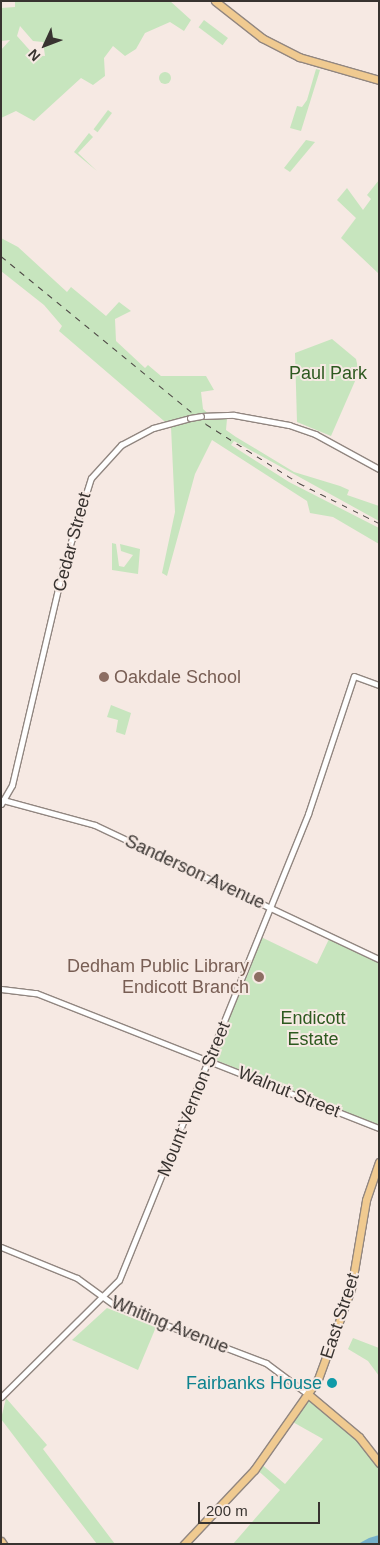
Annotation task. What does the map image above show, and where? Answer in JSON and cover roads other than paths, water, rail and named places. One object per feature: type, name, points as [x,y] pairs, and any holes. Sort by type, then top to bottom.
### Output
[{"type":"main road","points":[[215,1],[262,38],[299,57],[379,80]]},
{"type":"main road","name":"East Street","points":[[184,1544],[254,1470],[309,1395],[351,1290],[366,1200],[379,1162]]},
{"type":"main road","points":[[309,1395],[359,1437],[379,1463]]},
{"type":"street","name":"Cedar Street","points":[[3,802],[88,484],[100,464],[121,445],[153,428],[190,418],[234,415],[289,425],[315,434],[379,469]]},
{"type":"street","name":"Mount Vernon Street","points":[[2,1396],[105,1299],[131,1254],[315,796],[354,676],[379,685]]},
{"type":"street","name":"Sanderson Avenue","points":[[3,802],[82,820],[379,959]]},
{"type":"street","name":"Walnut Street","points":[[1,989],[36,992],[379,1128]]},
{"type":"street","name":"Whiting Avenue","points":[[1,1246],[78,1278],[105,1299],[266,1363],[309,1395]]},
{"type":"water","points":[[379,1535],[379,1543],[358,1544],[369,1538]]},
{"type":"railway","points":[[1,256],[206,424],[299,483],[379,523]]},
{"type":"place","name":"Oakdale School","points":[[104,677]]},
{"type":"place","name":"Dedham Public Library Endicott Branch","points":[[259,977]]},
{"type":"place","name":"Fairbanks House","points":[[332,1383]]},
{"type":"park label","name":"Paul Park","points":[[328,373]]},
{"type":"park label","name":"Endicott Estate","points":[[313,1029]]}]
